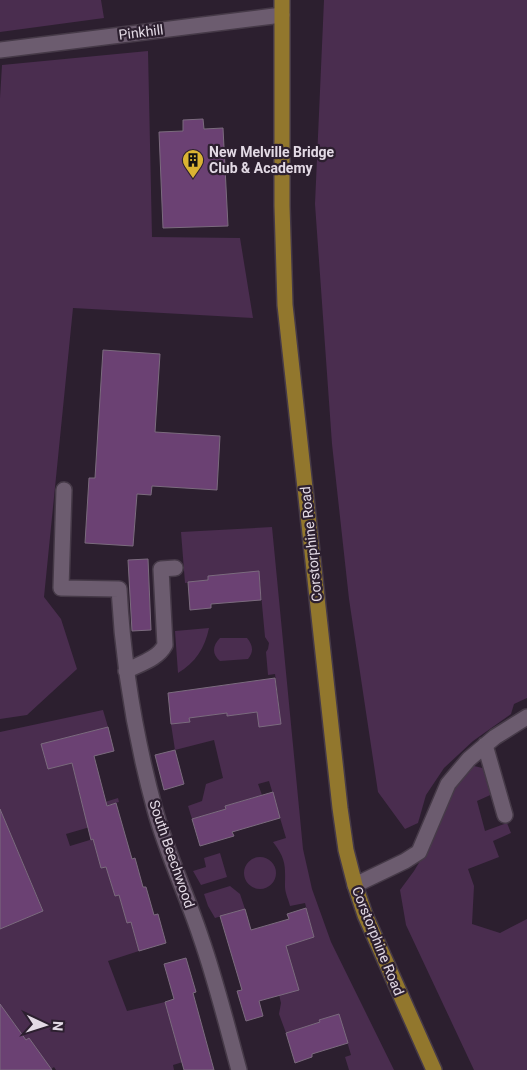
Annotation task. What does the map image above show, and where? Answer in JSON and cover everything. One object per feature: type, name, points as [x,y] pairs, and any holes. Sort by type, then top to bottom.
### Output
[{"type":"main road","name":"Corstorphine Road","points":[[282,7],[282,206],[285,304],[346,850],[355,885],[378,948],[434,1070]]},
{"type":"street","name":"Pinkhill","points":[[0,50],[282,7]]},
{"type":"street","name":"South Beechwood","points":[[64,490],[61,588],[119,589],[126,671],[137,733],[155,810],[167,848],[202,939],[239,1070]]},
{"type":"street","points":[[126,671],[160,653],[165,645],[161,569],[175,568]]},
{"type":"street","points":[[355,885],[405,861],[419,852],[448,784],[469,759],[521,720],[527,718]]},
{"type":"street","points":[[485,746],[505,815]]},
{"type":"shaded area","points":[[0,0],[101,0],[104,18],[0,32]]},
{"type":"shaded area","points":[[324,0],[527,0],[527,698],[514,704],[511,714],[473,741],[444,768],[426,795],[418,823],[405,829],[378,792],[349,599],[332,444],[315,204]]},
{"type":"shaded area","points":[[148,51],[152,237],[240,238],[253,318],[73,308],[44,597],[61,619],[77,669],[27,715],[0,719],[0,98],[2,65]]},
{"type":"shaded area","points":[[272,527],[303,849],[312,889],[331,942],[394,1070],[349,1070],[345,1057],[351,1055],[339,1014],[286,1033],[279,1014],[281,1003],[275,978],[241,988],[240,983],[263,976],[257,954],[314,937],[305,903],[290,906],[286,894],[283,859],[273,842],[286,838],[269,781],[258,784],[262,795],[225,806],[226,809],[192,819],[188,806],[202,801],[206,784],[223,778],[214,740],[175,750],[171,724],[189,722],[189,718],[227,713],[228,716],[257,712],[259,726],[281,723],[275,674],[268,675],[266,652],[269,643],[265,637],[259,572],[208,576],[208,580],[185,583],[181,532]]},
{"type":"shaded area","points":[[209,628],[205,642],[194,660],[178,673],[175,631]]},
{"type":"shaded area","points":[[220,638],[247,638],[251,643],[252,649],[248,659],[220,661],[214,650],[215,644]]},
{"type":"shaded area","points":[[103,710],[108,727],[42,744],[48,769],[72,763],[81,800],[105,802],[118,798],[119,802],[85,812],[90,827],[66,834],[70,846],[93,839],[101,868],[106,867],[115,896],[119,895],[127,923],[131,922],[139,951],[108,961],[127,1011],[165,1002],[183,1062],[173,1065],[174,1070],[56,1070],[54,1067],[50,1070],[13,1050],[3,1036],[16,1026],[7,1014],[0,1014],[0,929],[43,910],[0,809],[0,732]]},
{"type":"shaded area","points":[[474,766],[491,770],[497,792],[477,801],[485,831],[507,823],[511,833],[493,841],[499,857],[468,869],[474,886],[472,924],[500,933],[527,919],[527,1070],[474,1070],[406,925],[400,890],[426,851],[457,783]]},
{"type":"shaded area","points":[[220,853],[227,877],[201,885],[193,871],[206,867],[204,858]]},
{"type":"shaded area","points":[[260,857],[271,862],[276,873],[271,884],[260,889],[249,884],[244,873],[249,862]]},
{"type":"shaded area","points":[[230,886],[240,894],[245,909],[215,918],[204,894]]},
{"type":"building","name":"New Melville Bridge Club & Academy","points":[[203,119],[204,129],[223,128],[228,226],[163,228],[159,132],[183,131],[183,120]]},
{"type":"building","points":[[103,350],[160,354],[155,432],[220,436],[217,490],[152,486],[151,495],[137,494],[133,546],[85,543],[89,478],[95,478]]},
{"type":"building","points":[[148,559],[151,630],[132,631],[128,560]]},
{"type":"building","points":[[259,571],[261,600],[211,604],[211,608],[190,610],[188,582],[208,580],[208,576]]},
{"type":"building","points":[[275,678],[281,724],[259,727],[257,712],[227,716],[227,713],[189,718],[190,722],[171,724],[168,693]]},
{"type":"building","points":[[108,727],[114,751],[94,756],[107,806],[116,803],[132,859],[135,858],[143,887],[146,887],[154,915],[158,914],[166,943],[139,951],[131,922],[127,923],[119,895],[115,896],[106,867],[101,868],[93,839],[91,840],[72,763],[48,769],[41,744]]},
{"type":"building","points":[[175,750],[184,784],[164,790],[155,755]]},
{"type":"building","points":[[273,792],[280,818],[232,832],[234,836],[200,846],[192,819],[226,809],[225,806]]},
{"type":"building","points":[[0,809],[43,911],[0,929]]},
{"type":"building","points":[[306,908],[314,937],[286,946],[299,990],[259,1001],[263,1016],[246,1021],[237,991],[242,990],[220,916],[245,909],[251,930],[289,919],[287,914]]},
{"type":"building","points":[[186,958],[196,992],[193,993],[214,1070],[184,1070],[165,1002],[174,999],[164,964]]},
{"type":"building","points":[[0,1004],[26,1040],[29,1038],[52,1070],[0,1070]]},
{"type":"building","points":[[339,1014],[348,1043],[312,1054],[312,1057],[295,1063],[286,1033]]},
{"type":"place","name":"New Melville Bridge Club & Academy","points":[[193,179]]}]
